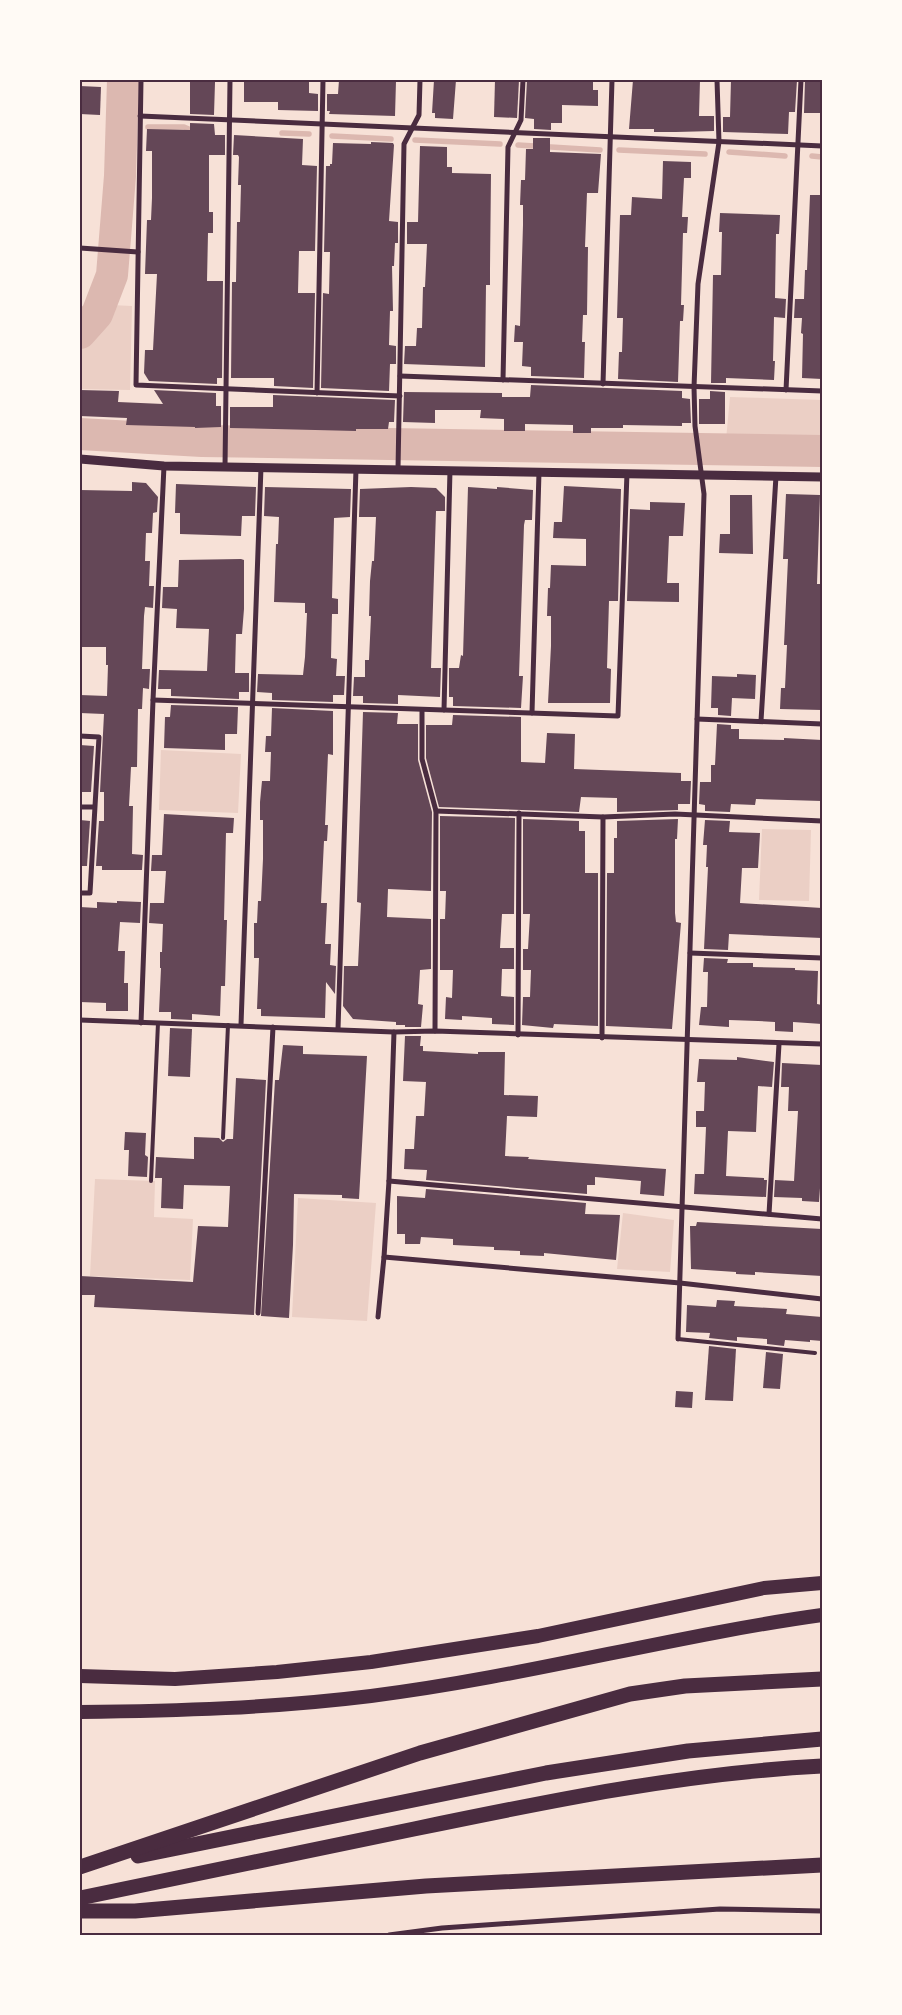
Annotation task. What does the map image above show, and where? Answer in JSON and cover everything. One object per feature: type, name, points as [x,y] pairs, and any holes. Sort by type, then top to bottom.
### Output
[{"type":"highway","points":[[80,1676],[175,1678],[277,1672],[371,1662],[538,1636],[764,1588],[822,1583]]},
{"type":"highway","points":[[80,1712],[186,1710],[372,1696],[543,1668],[767,1623],[822,1615]]},
{"type":"highway","points":[[80,1867],[420,1753],[630,1694],[685,1686],[822,1679]]},
{"type":"highway","points":[[80,1867],[546,1773],[688,1750],[822,1739]]},
{"type":"highway","points":[[80,1898],[552,1800],[691,1778],[775,1768],[822,1766]]},
{"type":"highway","points":[[80,1911],[135,1911],[436,1886],[822,1865]]},
{"type":"street","points":[[141,80],[136,386],[400,396]]},
{"type":"street","points":[[225,466],[230,80]]},
{"type":"street","points":[[317,393],[323,80]]},
{"type":"street","points":[[398,469],[404,144],[419,115],[420,80]]},
{"type":"street","points":[[503,380],[508,147],[521,120],[523,80]]},
{"type":"street","points":[[603,384],[612,80]]},
{"type":"street","points":[[678,1339],[704,494],[697,438],[694,387],[698,284],[719,142],[717,80]]},
{"type":"street","points":[[786,390],[801,80]]},
{"type":"street","points":[[140,116],[822,146]]},
{"type":"street","points":[[80,248],[138,252]]},
{"type":"street","points":[[400,376],[822,391]]},
{"type":"street","points":[[80,459],[164,466],[822,477]]},
{"type":"street","points":[[141,1022],[164,466]]},
{"type":"street","points":[[241,1025],[260,467]]},
{"type":"street","points":[[338,1029],[356,469]]},
{"type":"street","points":[[444,710],[450,470]]},
{"type":"street","points":[[532,713],[539,472]]},
{"type":"street","points":[[153,700],[618,716],[627,473]]},
{"type":"street","points":[[761,721],[776,476]]},
{"type":"street","points":[[422,710],[422,759],[436,810],[435,1031]]},
{"type":"street","points":[[697,719],[822,724]]},
{"type":"street","points":[[80,736],[99,737],[90,893],[80,893]]},
{"type":"street","points":[[80,807],[94,807]]},
{"type":"street","points":[[436,810],[603,817],[694,815],[822,821]]},
{"type":"street","points":[[518,1035],[519,813]]},
{"type":"street","points":[[602,1038],[603,817]]},
{"type":"street","points":[[690,953],[822,958]]},
{"type":"street","points":[[80,1020],[394,1032],[435,1031],[822,1044]]},
{"type":"street","points":[[258,1313],[273,1027]]},
{"type":"street","points":[[378,1316],[389,1182],[394,1032]]},
{"type":"street","points":[[769,1214],[778,1044]]},
{"type":"street","points":[[389,1182],[822,1219]]},
{"type":"street","points":[[384,1256],[680,1283],[822,1299]]},
{"type":"street","points":[[389,1935],[442,1928],[720,1909],[822,1911]]},
{"type":"lane","points":[[152,1181],[158,1023]]},
{"type":"lane","points":[[223,1138],[228,1025]]},
{"type":"lane","points":[[678,1339],[815,1353]]},
{"type":"shaded area","points":[[111,305],[132,306],[130,390],[80,389],[80,343]]},
{"type":"shaded area","points":[[730,397],[822,400],[822,444],[726,440]]},
{"type":"shaded area","points":[[161,750],[241,754],[238,813],[159,810]]},
{"type":"shaded area","points":[[762,829],[811,830],[809,901],[759,900]]},
{"type":"shaded area","points":[[95,1179],[155,1181],[154,1217],[193,1219],[190,1280],[90,1276]]},
{"type":"shaded area","points":[[298,1198],[376,1203],[367,1321],[292,1317]]},
{"type":"shaded area","points":[[623,1213],[674,1220],[670,1272],[617,1269]]},
{"type":"building","points":[[244,80],[309,80],[309,93],[318,94],[318,111],[278,110],[278,102],[244,102]]},
{"type":"building","points":[[339,80],[396,81],[395,116],[329,114],[330,111],[327,111],[327,94],[338,94]]},
{"type":"building","points":[[434,80],[456,80],[453,119],[435,118],[435,113],[432,113]]},
{"type":"building","points":[[495,80],[519,80],[517,118],[494,117]]},
{"type":"building","points":[[527,80],[593,80],[593,90],[598,90],[598,106],[562,105],[562,123],[551,123],[551,130],[534,129],[534,119],[525,118]]},
{"type":"building","points":[[633,80],[700,80],[699,116],[714,116],[714,131],[654,132],[654,129],[629,129]]},
{"type":"building","points":[[731,80],[797,80],[795,112],[789,112],[788,134],[723,132],[723,117],[730,117]]},
{"type":"building","points":[[805,80],[822,80],[822,113],[804,113]]},
{"type":"building","points":[[190,82],[215,82],[214,115],[190,114]]},
{"type":"building","points":[[80,86],[101,87],[100,115],[80,114]]},
{"type":"building","points":[[190,123],[214,124],[215,135],[225,135],[225,155],[209,155],[209,212],[213,212],[213,233],[208,233],[207,281],[223,281],[222,378],[217,378],[217,384],[149,381],[144,373],[145,350],[153,350],[157,274],[145,274],[147,220],[151,220],[152,198],[152,151],[146,151],[147,129],[190,130]]},
{"type":"building","points":[[234,135],[303,139],[302,165],[317,166],[315,251],[299,251],[298,293],[315,293],[313,388],[274,386],[274,378],[231,378],[232,282],[236,282],[237,222],[240,222],[241,185],[238,185],[239,157],[238,155],[233,155]]},
{"type":"building","points":[[533,138],[550,138],[550,152],[601,154],[598,193],[587,193],[585,247],[588,247],[587,315],[583,315],[582,342],[585,342],[584,378],[531,376],[531,367],[522,366],[523,342],[514,342],[515,325],[520,326],[523,225],[523,205],[520,205],[521,180],[525,180],[526,149],[533,149]]},
{"type":"building","points":[[371,142],[393,143],[394,145],[389,221],[398,222],[398,243],[395,243],[394,266],[392,266],[393,311],[390,311],[389,345],[396,346],[396,364],[390,364],[389,391],[321,388],[323,293],[329,294],[330,252],[324,252],[326,166],[332,164],[333,143],[371,144]]},
{"type":"building","points":[[420,146],[447,147],[447,167],[452,167],[452,173],[491,174],[490,285],[486,285],[485,367],[404,364],[405,346],[416,346],[417,328],[422,328],[427,244],[407,244],[407,222],[418,222]]},
{"type":"building","points":[[663,161],[691,162],[691,178],[684,178],[682,217],[688,217],[687,233],[683,233],[681,305],[684,305],[683,321],[680,321],[678,382],[618,379],[619,352],[622,352],[623,318],[617,318],[620,215],[631,215],[632,197],[662,199]]},
{"type":"building","points":[[810,195],[822,195],[822,379],[802,378],[802,318],[794,318],[795,299],[804,299]]},
{"type":"building","points":[[720,213],[780,215],[779,234],[776,234],[775,298],[786,299],[785,318],[774,317],[774,380],[726,378],[726,383],[711,383],[713,275],[721,275],[722,232],[719,232]]},
{"type":"building","points":[[531,385],[682,391],[682,398],[690,399],[691,423],[682,423],[682,426],[623,425],[623,428],[591,428],[591,433],[573,433],[573,425],[525,424],[525,431],[504,431],[504,419],[480,418],[481,410],[435,410],[435,423],[403,422],[404,392],[502,393],[502,397],[530,397]]},
{"type":"building","points":[[80,390],[119,391],[118,402],[163,404],[154,390],[216,393],[216,406],[221,406],[221,427],[195,428],[126,425],[127,418],[80,416]]},
{"type":"building","points":[[710,391],[725,392],[725,424],[699,424],[699,399],[710,399]]},
{"type":"building","points":[[273,395],[395,400],[394,422],[389,422],[388,429],[356,429],[356,431],[230,428],[230,407],[273,407]]},
{"type":"building","points":[[132,482],[146,483],[158,497],[157,512],[153,513],[152,533],[146,533],[145,561],[150,561],[149,586],[154,586],[153,608],[145,607],[144,616],[142,669],[150,669],[149,689],[143,688],[142,709],[138,709],[137,767],[131,767],[129,806],[133,806],[132,854],[143,855],[142,870],[102,870],[102,866],[96,866],[99,821],[104,821],[104,792],[100,792],[104,714],[80,713],[80,695],[107,696],[108,665],[106,665],[106,647],[80,647],[80,490],[132,491]]},
{"type":"building","points":[[176,484],[256,487],[255,516],[242,516],[241,536],[180,534],[180,513],[175,513]]},
{"type":"building","points":[[564,486],[621,489],[618,601],[609,601],[607,668],[611,669],[610,703],[548,703],[551,616],[547,616],[551,565],[586,566],[586,539],[553,538],[554,522],[562,522]]},
{"type":"building","points":[[265,487],[351,489],[350,517],[334,518],[332,598],[338,599],[338,614],[332,614],[331,658],[337,659],[336,676],[345,676],[344,695],[333,695],[333,702],[272,700],[272,693],[257,692],[258,674],[303,675],[307,613],[305,613],[305,603],[274,602],[279,517],[264,516]]},
{"type":"building","points":[[468,487],[533,490],[532,520],[525,520],[524,525],[519,676],[523,676],[521,708],[453,706],[453,697],[449,697],[449,668],[459,668],[461,655],[463,656]]},
{"type":"building","points":[[436,488],[445,497],[445,511],[436,511],[431,668],[441,668],[440,697],[398,695],[398,704],[363,703],[363,696],[353,696],[354,677],[365,677],[365,660],[369,660],[370,581],[372,561],[374,561],[376,517],[359,517],[360,489]]},
{"type":"building","points":[[786,494],[820,495],[817,584],[822,584],[822,710],[780,709],[781,688],[785,688],[787,645],[784,645],[788,559],[783,559]]},
{"type":"building","points":[[730,495],[752,495],[753,554],[719,553],[720,534],[730,534]]},
{"type":"building","points":[[650,502],[685,503],[683,536],[669,536],[667,583],[679,583],[679,602],[627,601],[630,509],[650,510]]},
{"type":"building","points":[[179,560],[244,560],[244,609],[242,634],[236,634],[235,673],[249,673],[249,692],[239,692],[239,699],[171,696],[171,689],[158,689],[159,670],[207,671],[209,629],[176,628],[177,609],[162,608],[163,587],[178,587]]},
{"type":"building","points":[[737,674],[756,675],[755,699],[732,698],[731,716],[718,715],[718,708],[711,708],[712,676],[737,677]]},
{"type":"building","points":[[171,705],[238,707],[237,734],[225,734],[225,750],[164,748],[165,717],[170,717]]},
{"type":"building","points":[[272,708],[333,711],[333,755],[328,754],[325,825],[328,825],[327,841],[324,841],[321,903],[327,903],[325,944],[331,944],[330,965],[336,966],[335,994],[326,982],[325,1018],[261,1016],[261,1009],[257,1009],[259,958],[254,958],[254,923],[257,923],[258,901],[261,901],[263,820],[260,820],[260,802],[262,781],[270,781],[271,752],[265,752],[266,736],[271,736]]},
{"type":"building","points":[[363,712],[398,713],[397,724],[418,724],[418,760],[432,812],[431,891],[388,889],[387,917],[431,919],[431,969],[420,970],[418,1004],[423,1005],[421,1027],[405,1027],[405,1025],[396,1025],[396,1022],[353,1019],[343,1006],[344,966],[358,966],[361,903],[357,902]]},
{"type":"building","points":[[453,715],[521,717],[521,762],[545,763],[547,733],[575,734],[574,769],[681,773],[681,781],[691,781],[690,804],[678,804],[678,810],[617,812],[617,798],[581,797],[579,812],[439,807],[426,758],[426,725],[452,725]]},
{"type":"building","points":[[717,724],[731,725],[731,729],[739,729],[739,739],[784,740],[784,738],[822,740],[822,801],[756,799],[755,805],[731,804],[730,812],[705,811],[705,805],[699,804],[700,782],[711,782],[711,765],[715,765]]},
{"type":"building","points":[[80,745],[94,746],[91,792],[80,792]]},
{"type":"building","points":[[164,814],[234,818],[233,833],[226,833],[224,920],[227,920],[225,986],[221,986],[220,1016],[192,1014],[192,1020],[171,1019],[171,1012],[159,1012],[160,952],[162,952],[163,924],[149,923],[150,903],[164,903],[166,871],[151,871],[152,855],[162,855]]},
{"type":"building","points":[[440,816],[515,818],[514,914],[502,914],[500,948],[514,948],[514,969],[502,969],[501,996],[514,997],[514,1025],[492,1024],[492,1018],[462,1016],[462,1020],[445,1019],[446,997],[452,998],[453,970],[440,970],[440,919],[445,919],[446,891],[440,891]]},
{"type":"building","points":[[523,819],[579,821],[579,831],[585,831],[585,873],[598,873],[598,1026],[554,1024],[553,1028],[522,1025],[523,997],[530,997],[531,970],[523,970],[523,949],[528,949],[530,914],[523,914]]},
{"type":"building","points":[[678,819],[677,839],[675,839],[675,913],[676,922],[681,923],[672,1029],[606,1026],[607,873],[614,873],[614,838],[617,838],[617,821]]},
{"type":"building","points":[[80,820],[90,821],[87,866],[80,866]]},
{"type":"building","points":[[705,820],[730,821],[729,832],[760,833],[758,868],[742,868],[740,903],[822,908],[822,938],[729,934],[728,950],[704,949],[708,867],[706,867],[707,845],[703,845]]},
{"type":"building","points":[[117,901],[141,902],[140,923],[120,922],[118,951],[125,951],[124,983],[128,983],[128,1011],[106,1011],[106,1003],[80,1002],[80,907],[97,908],[97,902],[117,903]]},
{"type":"building","points":[[704,958],[728,959],[727,963],[753,963],[753,967],[795,968],[795,970],[818,971],[817,1004],[822,1005],[822,1024],[793,1022],[793,1032],[775,1031],[775,1022],[729,1020],[729,1027],[699,1025],[701,1007],[707,1007],[708,972],[703,972]]},
{"type":"building","points":[[170,1028],[192,1029],[190,1077],[168,1076]]},
{"type":"building","points":[[405,1036],[421,1036],[420,1046],[423,1046],[423,1051],[478,1054],[478,1052],[505,1052],[504,1095],[538,1096],[537,1117],[507,1116],[505,1156],[666,1169],[664,1196],[640,1194],[641,1181],[595,1177],[595,1185],[587,1185],[587,1194],[426,1180],[427,1170],[404,1169],[405,1149],[414,1149],[416,1116],[424,1116],[426,1082],[403,1081]]},
{"type":"building","points":[[283,1045],[303,1046],[303,1054],[367,1056],[359,1199],[342,1198],[342,1195],[294,1194],[289,1318],[261,1316],[275,1080],[279,1080]]},
{"type":"building","points":[[737,1057],[774,1062],[772,1087],[758,1086],[756,1132],[728,1131],[726,1176],[764,1178],[764,1180],[767,1180],[766,1197],[694,1194],[695,1174],[704,1174],[706,1127],[696,1127],[696,1111],[704,1111],[705,1082],[697,1082],[699,1059],[737,1060]]},
{"type":"building","points":[[782,1063],[822,1065],[820,1156],[822,1156],[822,1160],[819,1202],[802,1201],[802,1198],[774,1197],[775,1180],[794,1181],[798,1111],[788,1111],[789,1087],[781,1087]]},
{"type":"building","points":[[236,1078],[266,1080],[254,1315],[94,1307],[95,1295],[80,1295],[80,1276],[193,1282],[198,1226],[228,1227],[230,1186],[184,1185],[183,1209],[161,1208],[162,1178],[155,1178],[156,1157],[194,1159],[194,1137],[219,1138],[223,1142],[227,1139],[233,1139]]},
{"type":"building","points":[[125,1132],[146,1133],[147,1177],[128,1176],[129,1150],[124,1150]]},
{"type":"building","points":[[426,1189],[586,1203],[585,1214],[620,1215],[616,1260],[544,1253],[544,1256],[520,1255],[520,1251],[494,1250],[494,1247],[453,1245],[453,1239],[421,1237],[420,1244],[405,1244],[405,1234],[397,1234],[397,1196],[425,1198]]},
{"type":"building","points":[[697,1222],[822,1229],[822,1276],[755,1272],[755,1275],[736,1274],[736,1272],[691,1269],[690,1226],[696,1226]]},
{"type":"building","points":[[717,1300],[735,1301],[734,1306],[787,1309],[786,1314],[822,1317],[822,1341],[785,1340],[784,1346],[767,1344],[767,1339],[737,1337],[737,1341],[709,1338],[710,1333],[686,1332],[687,1305],[716,1307]]},
{"type":"building","points":[[709,1346],[736,1349],[733,1401],[705,1400]]},
{"type":"building","points":[[766,1352],[783,1354],[780,1389],[763,1388]]},
{"type":"building","points":[[676,1391],[693,1392],[692,1408],[675,1407]]},
{"type":"waterway","points":[[80,333],[97,314],[112,275],[120,176],[123,80]]},
{"type":"waterway","points":[[148,127],[184,127],[197,130]]},
{"type":"waterway","points":[[282,133],[309,134]]},
{"type":"waterway","points":[[332,136],[391,139]]},
{"type":"waterway","points":[[415,140],[500,144]]},
{"type":"waterway","points":[[518,145],[600,150]]},
{"type":"waterway","points":[[619,150],[705,154]]},
{"type":"waterway","points":[[729,152],[785,156]]},
{"type":"waterway","points":[[812,156],[822,157]]},
{"type":"waterway","points":[[80,434],[202,441],[822,451]]}]
